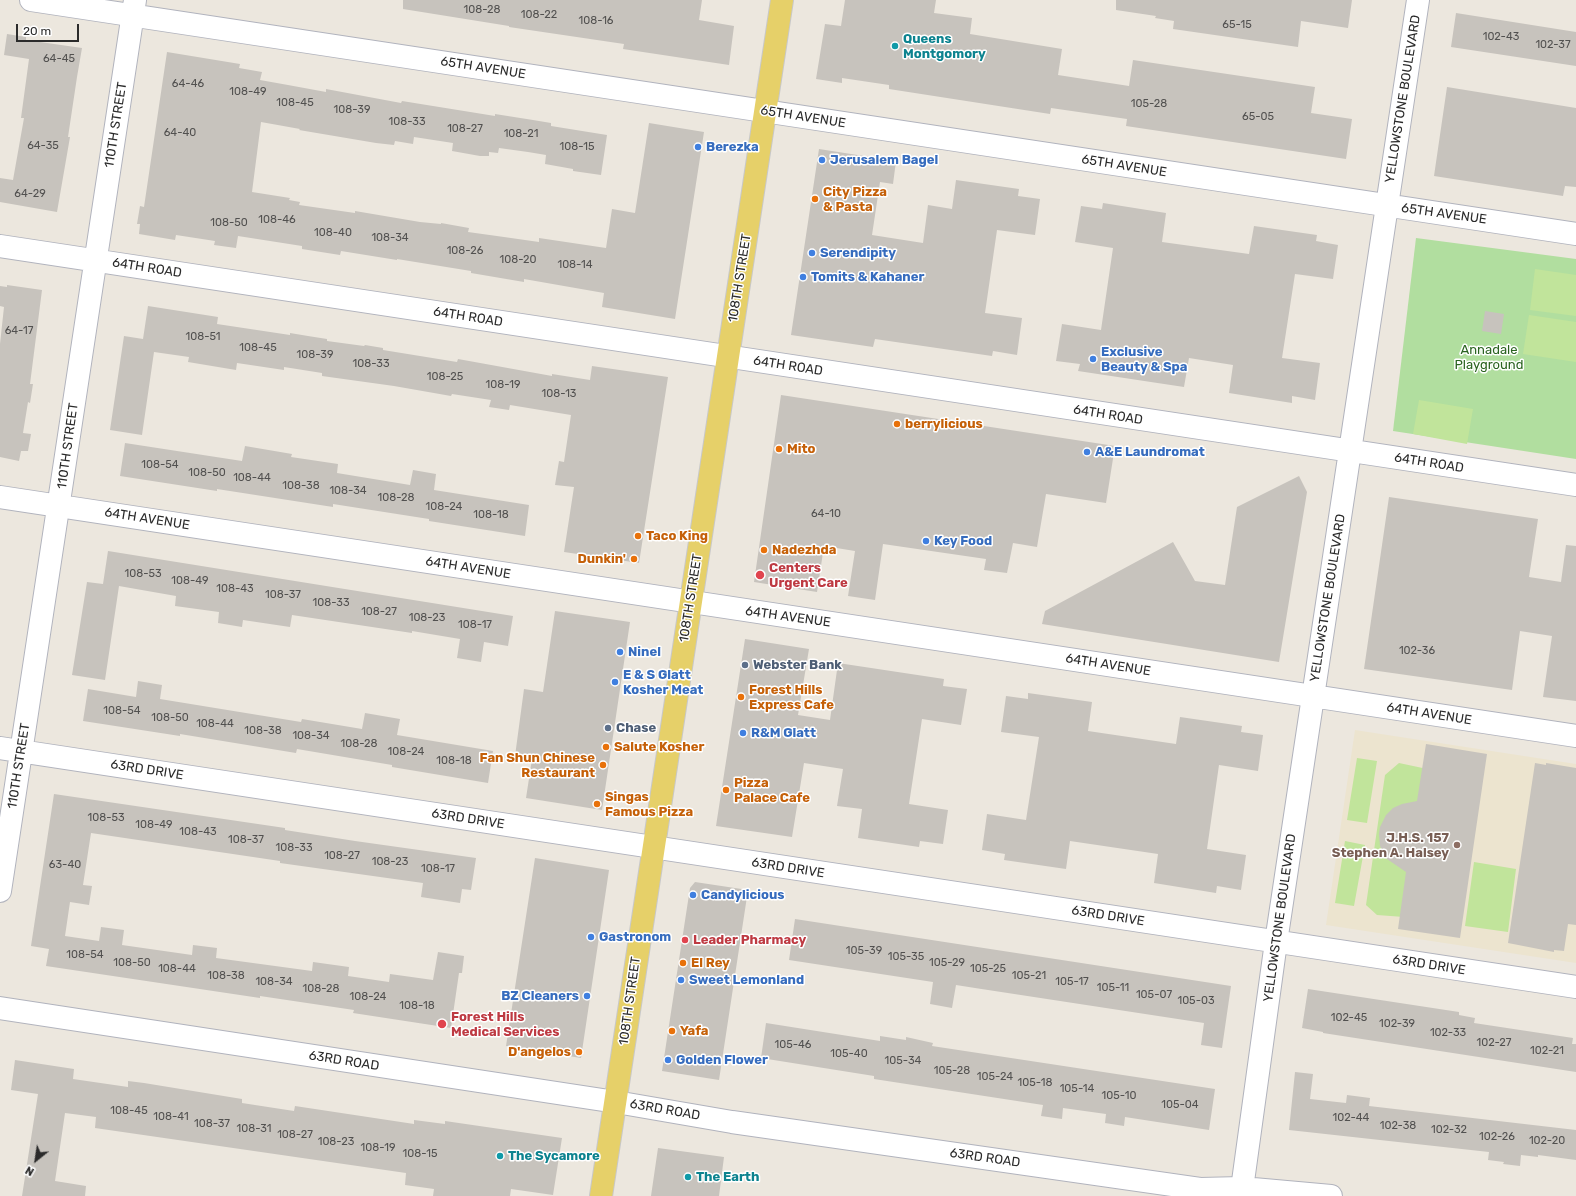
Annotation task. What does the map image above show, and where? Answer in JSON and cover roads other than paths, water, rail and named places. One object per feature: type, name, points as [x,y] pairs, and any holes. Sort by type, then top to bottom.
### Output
[{"type":"main road","name":"108TH STREET","points":[[601,1196],[782,0]]},
{"type":"street","name":"65TH AVENUE","points":[[31,0],[134,8],[765,111],[1576,234]]},
{"type":"street","name":"YELLOWSTONE BOULEVARD","points":[[1241,1192],[1276,942],[1418,0]]},
{"type":"street","name":"110TH STREET","points":[[0,891],[134,8]]},
{"type":"street","name":"64TH ROAD","points":[[0,246],[1576,485]]},
{"type":"street","name":"64TH AVENUE","points":[[0,497],[1576,736]]},
{"type":"street","name":"63RD DRIVE","points":[[0,748],[1576,987]]},
{"type":"street","name":"63RD ROAD","points":[[0,1008],[616,1102],[732,1122],[1200,1189],[1331,1196]]},
{"type":"place","name":"Queens Montgomory","points":[[895,46]]},
{"type":"place","name":"Berezka","points":[[698,147]]},
{"type":"place","name":"Jerusalem Bagel","points":[[822,160]]},
{"type":"place","name":"City Pizza & Pasta","points":[[815,199]]},
{"type":"place","name":"Serendipity","points":[[812,253]]},
{"type":"place","name":"Tomits & Kahaner","points":[[803,277]]},
{"type":"place","name":"Exclusive Beauty & Spa","points":[[1093,359]]},
{"type":"place","name":"berrylicious","points":[[897,424]]},
{"type":"place","name":"Mito","points":[[779,449]]},
{"type":"place","name":"A&E Laundromat","points":[[1087,452]]},
{"type":"place","name":"Taco King","points":[[638,536]]},
{"type":"place","name":"Key Food","points":[[926,541]]},
{"type":"place","name":"Nadezhda","points":[[764,550]]},
{"type":"place","name":"Dunkin'","points":[[634,559]]},
{"type":"place","name":"Centers Urgent Care","points":[[760,575]]},
{"type":"place","name":"Ninel","points":[[620,652]]},
{"type":"place","name":"Webster Bank","points":[[745,665]]},
{"type":"place","name":"E & S Glatt Kosher Meat","points":[[615,682]]},
{"type":"place","name":"Forest Hills Express Cafe","points":[[741,697]]},
{"type":"place","name":"Chase","points":[[608,728]]},
{"type":"place","name":"R&M Glatt","points":[[743,733]]},
{"type":"place","name":"Salute Kosher","points":[[606,747]]},
{"type":"place","name":"Fan Shun Chinese Restaurant","points":[[603,765]]},
{"type":"place","name":"Pizza Palace Cafe","points":[[726,790]]},
{"type":"place","name":"Singas Famous Pizza","points":[[597,804]]},
{"type":"place","name":"J.H.S. 157 Stephen A. Halsey","points":[[1457,845]]},
{"type":"place","name":"Candylicious","points":[[693,895]]},
{"type":"place","name":"Gastronom","points":[[591,937]]},
{"type":"place","name":"Leader Pharmacy","points":[[685,940]]},
{"type":"place","name":"El Rey","points":[[683,963]]},
{"type":"place","name":"Sweet Lemonland","points":[[681,980]]},
{"type":"place","name":"BZ Cleaners","points":[[587,996]]},
{"type":"place","name":"Forest Hills Medical Services","points":[[442,1024]]},
{"type":"place","name":"Yafa","points":[[672,1031]]},
{"type":"place","name":"D'angelos","points":[[579,1052]]},
{"type":"place","name":"Golden Flower","points":[[668,1060]]},
{"type":"place","name":"The Sycamore","points":[[500,1156]]},
{"type":"place","name":"The Earth","points":[[688,1177]]},
{"type":"park label","name":"Annadale Playground","points":[[1489,358]]}]
